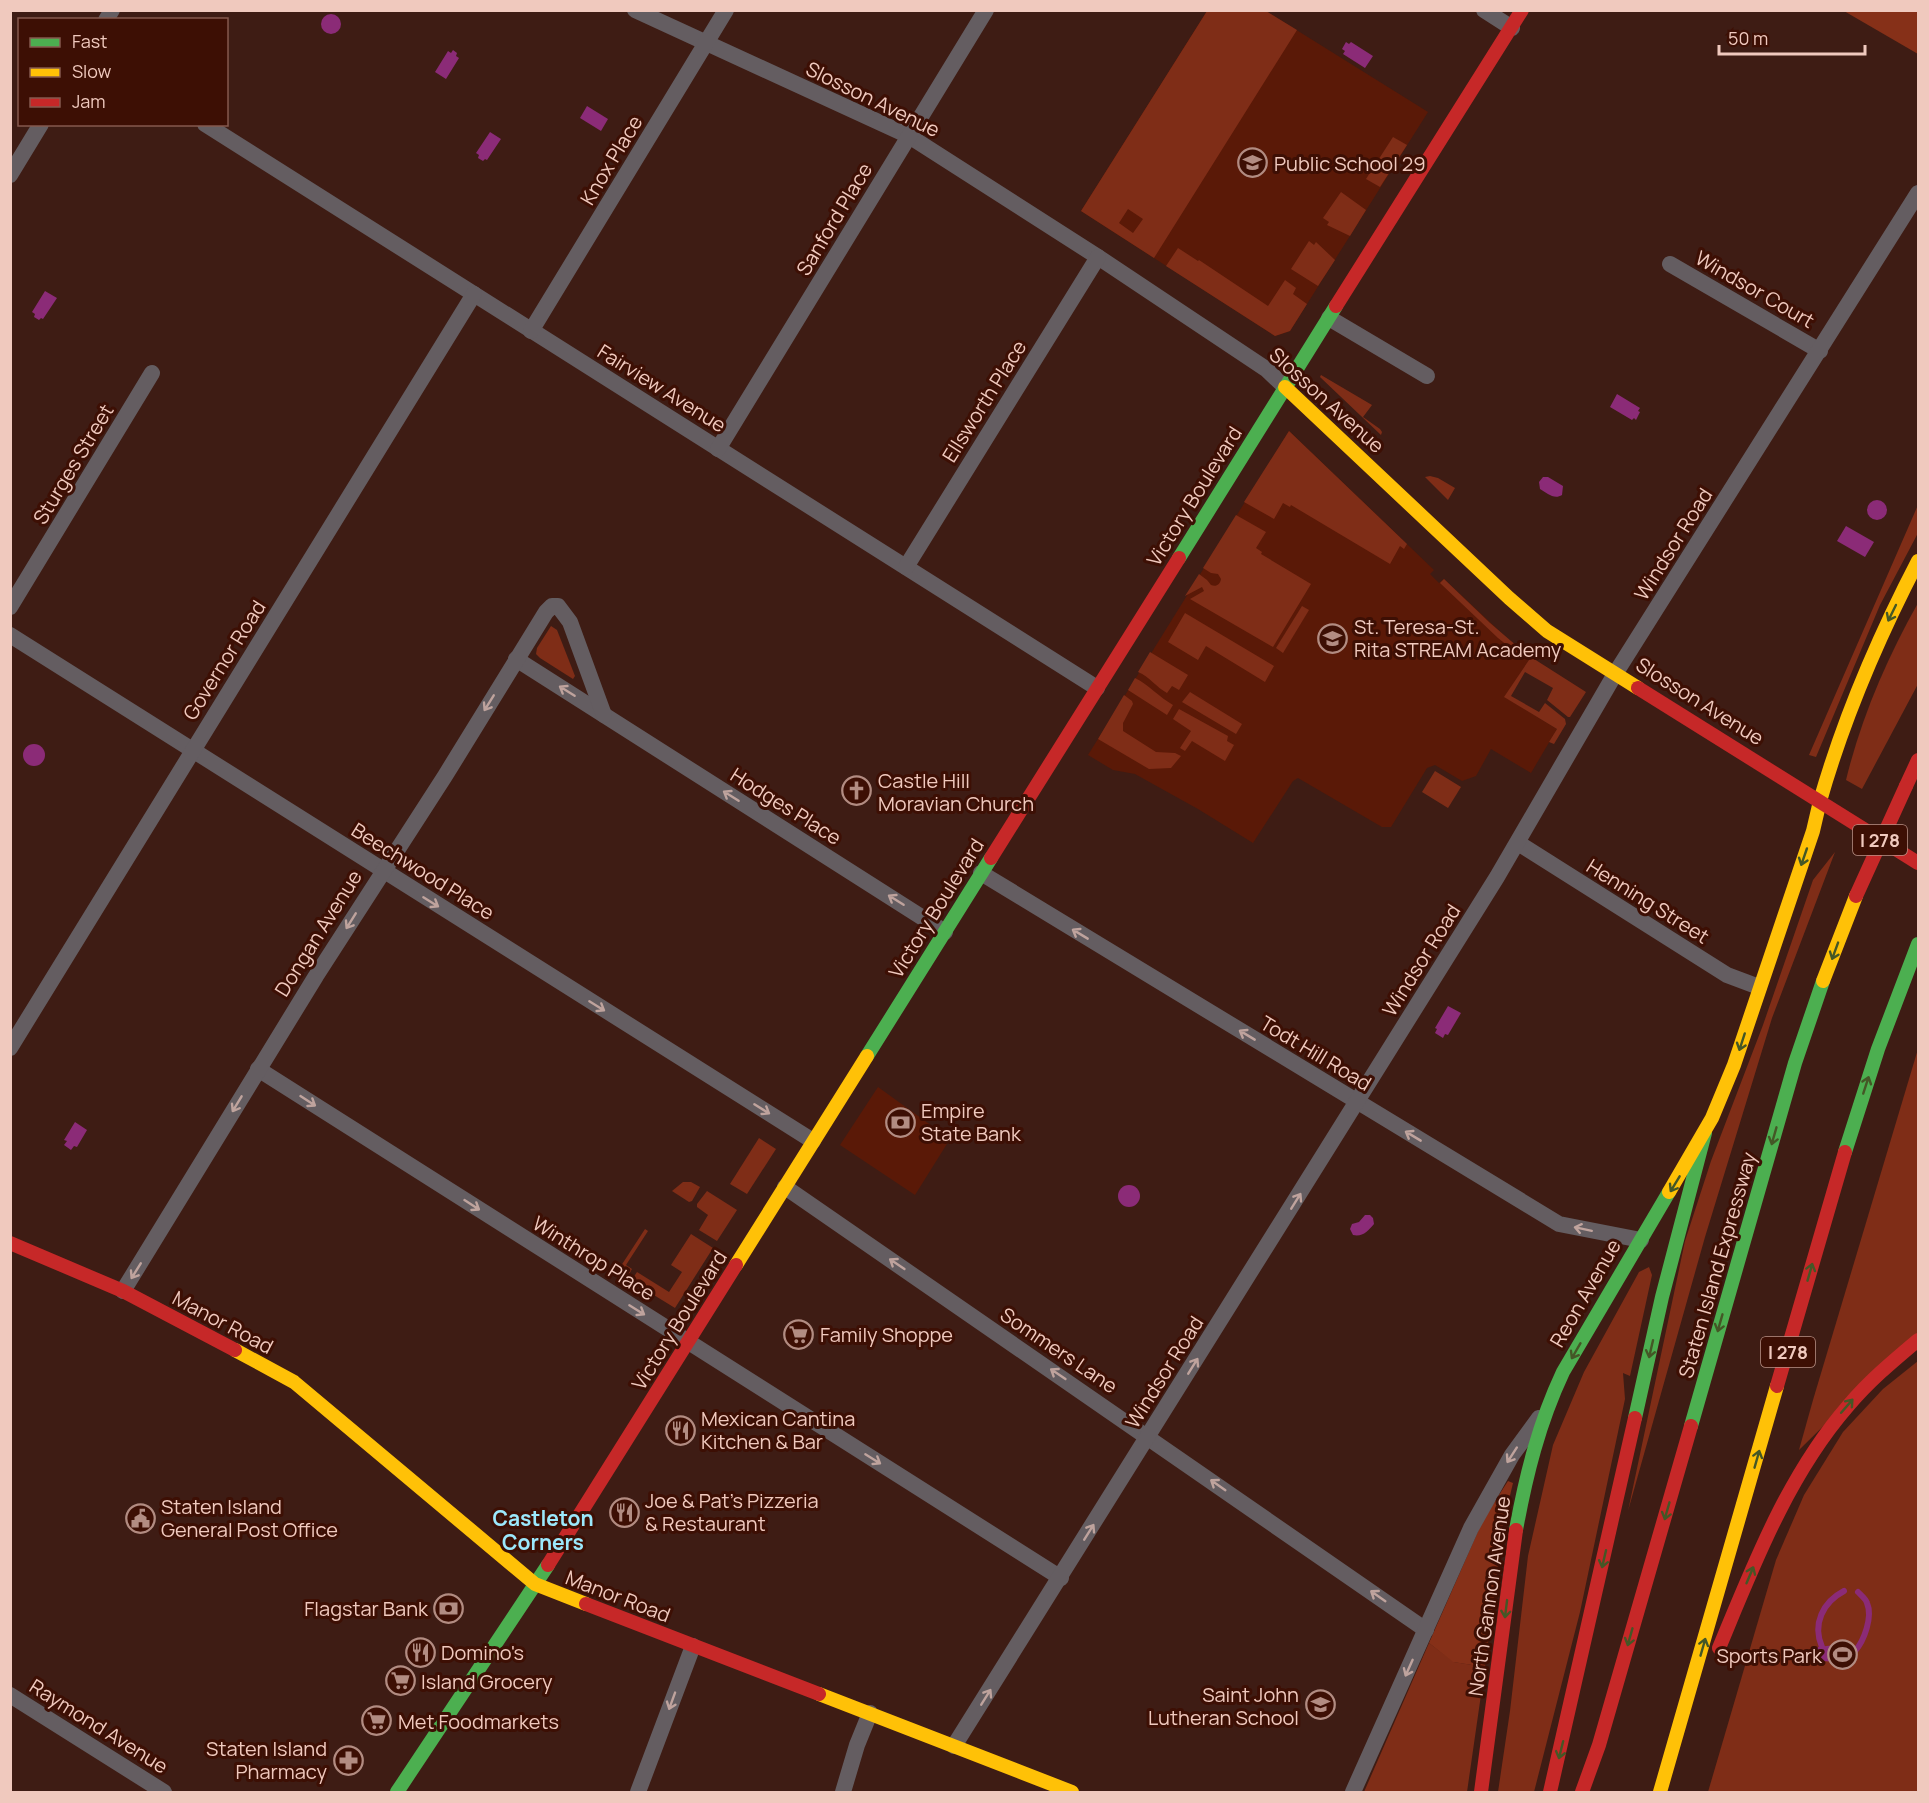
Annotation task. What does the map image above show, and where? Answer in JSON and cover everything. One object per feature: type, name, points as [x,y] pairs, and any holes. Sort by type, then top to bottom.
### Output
[{"type":"main road","name":"Victory Boulevard","points":[[397,1792],[535,1584],[688,1343],[1522,10]]},
{"type":"main road","name":"Slosson Avenue","points":[[1286,387],[1509,598],[1547,631],[1918,863]]},
{"type":"main road","name":"Reon Avenue","points":[[1546,1408],[1563,1372],[1705,1133],[1734,1065],[1813,831],[1830,763],[1867,666],[1918,561]]},
{"type":"main road","name":"Staten Island Expressway","points":[[1582,1792],[1599,1745],[1795,1063],[1817,997],[1856,896],[1918,759]]},
{"type":"main road","name":"I 278","points":[[1660,1792],[1845,1151],[1881,1040],[1918,944]]},
{"type":"main road","points":[[1550,1792],[1574,1698],[1673,1251],[1705,1133]]},
{"type":"main road","name":"Manor Road","points":[[10,1244],[123,1291],[294,1382],[535,1584],[1072,1792]]},
{"type":"main road","points":[[1669,1763],[1776,1515],[1799,1472],[1826,1431],[1857,1394],[1918,1340]]},
{"type":"main road","name":"North Gannon Avenue","points":[[1481,1792],[1522,1496],[1536,1436],[1546,1408]]},
{"type":"street","name":"Slosson Avenue","points":[[635,10],[909,136],[1098,257],[1266,369],[1286,387]]},
{"type":"street","name":"Knox Place","points":[[531,331],[726,10]]},
{"type":"street","name":"Sanford Place","points":[[718,448],[986,10]]},
{"type":"street","points":[[1484,10],[1512,28]]},
{"type":"street","points":[[10,175],[40,126]]},
{"type":"street","name":"Fairview Avenue","points":[[208,126],[1096,688]]},
{"type":"street","name":"Windsor Road","points":[[954,1746],[1518,843],[1616,674],[1918,193]]},
{"type":"street","name":"Ellsworth Place","points":[[906,567],[1098,257]]},
{"type":"street","name":"Windsor Court","points":[[1670,264],[1820,351]]},
{"type":"street","name":"Governor Road","points":[[10,1048],[474,294]]},
{"type":"street","points":[[1329,318],[1427,376]]},
{"type":"street","name":"Sturges Street","points":[[10,607],[152,373]]},
{"type":"street","name":"Dongan Avenue","points":[[123,1291],[382,871],[445,776],[546,612],[552,606],[558,606],[570,622],[604,715]]},
{"type":"street","name":"Beechwood Place","points":[[10,635],[813,1142]]},
{"type":"street","name":"Hodges Place","points":[[516,659],[945,932]]},
{"type":"street","name":"Henning Street","points":[[1518,843],[1727,975],[1759,987]]},
{"type":"street","name":"Todt Hill Road","points":[[981,873],[1559,1224],[1641,1240]]},
{"type":"street","name":"Winthrop Place","points":[[258,1069],[1060,1578]]},
{"type":"street","name":"Sommers Lane","points":[[785,1187],[1426,1630]]},
{"type":"street","name":"Reon Avenue","points":[[1353,1792],[1471,1528],[1512,1455],[1546,1408]]},
{"type":"street","points":[[638,1792],[693,1646]]},
{"type":"street","name":"Raymond Avenue","points":[[10,1695],[165,1792]]},
{"type":"street","points":[[843,1792],[857,1745],[870,1713]]},
{"type":"shaded area","name":"Public School 29","points":[[1207,11],[1266,11],[1428,112],[1290,331],[1275,336],[1081,211]]},
{"type":"shaded area","points":[[1207,11],[1266,11],[1297,30],[1154,258],[1081,211]],"holes":[[[1128,209],[1143,219],[1133,233],[1119,223]]]},
{"type":"shaded area","points":[[1844,11],[1918,11],[1918,54]]},
{"type":"shaded area","points":[[327,14],[335,14],[341,20],[341,28],[335,34],[327,34],[321,28],[321,20]]},
{"type":"shaded area","points":[[1346,42],[1349,44],[1351,42],[1373,56],[1365,68],[1343,54],[1345,51],[1342,49]]},
{"type":"shaded area","points":[[453,50],[459,58],[446,79],[435,72],[448,51],[451,53]]},
{"type":"shaded area","points":[[587,106],[608,119],[601,131],[580,118]]},
{"type":"shaded area","points":[[490,132],[501,139],[487,160],[483,161],[476,153]]},
{"type":"shaded area","points":[[1393,137],[1407,145],[1380,187],[1366,179]]},
{"type":"shaded area","points":[[1341,192],[1366,210],[1350,236],[1327,225],[1329,222],[1323,218]]},
{"type":"shaded area","points":[[1309,241],[1314,245],[1316,242],[1335,260],[1318,286],[1291,269]]},
{"type":"shaded area","points":[[1178,248],[1268,306],[1285,280],[1296,288],[1293,294],[1307,304],[1290,331],[1275,336],[1166,266]]},
{"type":"shaded area","points":[[45,291],[57,298],[43,319],[39,320],[32,312]]},
{"type":"shaded area","points":[[1321,375],[1372,405],[1363,417],[1380,429],[1381,435],[1320,377]]},
{"type":"shaded area","points":[[1617,394],[1640,408],[1636,420],[1610,407]]},
{"type":"shaded area","name":"St. Teresa-St. Rita STREAM Academy","points":[[1289,431],[1434,570],[1430,574],[1439,583],[1444,579],[1508,639],[1531,657],[1505,697],[1557,729],[1531,773],[1491,749],[1476,776],[1462,781],[1435,765],[1427,768],[1391,827],[1382,827],[1298,778],[1293,781],[1253,843],[1135,774],[1113,770],[1088,755]]},
{"type":"shaded area","points":[[1289,431],[1407,544],[1404,549],[1400,546],[1390,564],[1291,505],[1290,507],[1283,503],[1274,519],[1244,502]]},
{"type":"shaded area","points":[[1430,476],[1455,488],[1448,500],[1425,477]]},
{"type":"shaded area","points":[[1543,477],[1548,477],[1563,486],[1562,495],[1553,496],[1540,489],[1539,482]]},
{"type":"shaded area","points":[[1873,500],[1881,500],[1887,506],[1887,514],[1881,520],[1873,520],[1867,514],[1867,506]]},
{"type":"shaded area","points":[[1918,505],[1918,533],[1880,605],[1816,757],[1809,755]]},
{"type":"shaded area","points":[[1236,515],[1266,532],[1256,548],[1262,552],[1261,554],[1311,584],[1273,647],[1190,599],[1204,591],[1202,587],[1185,596],[1199,574],[1211,585],[1216,586],[1220,583],[1221,579],[1218,574],[1203,568]]},
{"type":"shaded area","points":[[1846,526],[1874,542],[1865,557],[1837,541]]},
{"type":"shaded area","points":[[1444,579],[1525,653],[1522,657],[1498,638],[1440,583]]},
{"type":"shaded area","points":[[1918,603],[1918,684],[1862,789],[1846,780],[1852,757],[1876,689]]},
{"type":"shaded area","points":[[1302,606],[1309,610],[1283,653],[1276,648]]},
{"type":"shaded area","points":[[1185,613],[1274,666],[1265,682],[1206,646],[1198,660],[1168,642]]},
{"type":"shaded area","points":[[551,626],[557,630],[575,676],[573,679],[536,654],[537,648]]},
{"type":"shaded area","points":[[1150,652],[1188,675],[1179,690],[1172,686],[1167,693],[1138,672]]},
{"type":"shaded area","points":[[1531,657],[1586,692],[1568,717],[1547,700],[1553,688],[1525,672],[1511,696],[1539,712],[1545,703],[1565,719],[1566,724],[1554,744],[1549,742],[1557,729],[1504,697]]},
{"type":"shaded area","points":[[1135,678],[1173,705],[1167,715],[1128,690]]},
{"type":"shaded area","points":[[1190,692],[1242,724],[1236,734],[1182,702]]},
{"type":"shaded area","points":[[1124,695],[1133,704],[1123,723],[1123,731],[1156,752],[1175,753],[1181,756],[1171,768],[1149,769],[1098,739]]},
{"type":"shaded area","points":[[1179,709],[1228,736],[1227,741],[1234,745],[1225,761],[1192,741],[1185,751],[1180,748],[1191,731],[1173,719]]},
{"type":"shaded area","points":[[34,744],[42,747],[45,755],[42,763],[34,766],[26,763],[23,755],[26,747]]},
{"type":"shaded area","points":[[1435,771],[1461,787],[1448,808],[1422,792]]},
{"type":"shaded area","points":[[1835,852],[1772,1018],[1705,1237],[1628,1511],[1685,1241],[1711,1161],[1763,1025],[1813,880]]},
{"type":"shaded area","points":[[1448,1006],[1461,1013],[1448,1035],[1445,1034],[1443,1038],[1435,1033],[1437,1029],[1435,1028]]},
{"type":"shaded area","points":[[1918,1049],[1918,1333],[1799,1450],[1813,1400]]},
{"type":"shaded area","points":[[878,1087],[950,1139],[915,1195],[840,1145]]},
{"type":"shaded area","points":[[75,1122],[87,1130],[77,1147],[74,1146],[71,1150],[64,1145],[67,1141],[64,1140]]},
{"type":"shaded area","points":[[759,1138],[776,1149],[747,1194],[730,1184]]},
{"type":"shaded area","points":[[683,1182],[691,1182],[700,1187],[692,1201],[689,1202],[672,1191]]},
{"type":"shaded area","points":[[1125,1185],[1133,1185],[1140,1192],[1140,1200],[1133,1207],[1125,1207],[1118,1200],[1118,1192]]},
{"type":"shaded area","points":[[707,1191],[737,1210],[717,1241],[699,1230],[708,1215],[697,1207],[697,1204]]},
{"type":"shaded area","points":[[1365,1215],[1373,1218],[1374,1224],[1362,1234],[1353,1235],[1350,1229],[1352,1224],[1359,1222]]},
{"type":"shaded area","points":[[645,1229],[648,1231],[626,1265],[632,1269],[627,1278],[617,1272]]},
{"type":"shaded area","points":[[691,1234],[713,1248],[675,1308],[631,1281],[637,1272],[669,1292],[682,1272],[671,1265]]},
{"type":"shaded area","points":[[1649,1267],[1652,1275],[1630,1376],[1623,1373],[1625,1399],[1580,1612],[1534,1792],[1498,1792],[1528,1556],[1553,1445],[1584,1372],[1639,1272]]},
{"type":"shaded area","name":"Sports Park","points":[[1918,1361],[1918,1792],[1708,1792],[1776,1560],[1804,1495],[1843,1432],[1883,1389]]},
{"type":"shaded area","points":[[1508,1481],[1513,1483],[1503,1525],[1485,1667],[1453,1662],[1429,1643],[1483,1520]]},
{"type":"shaded area","points":[[1429,1643],[1454,1662],[1485,1667],[1467,1792],[1364,1792]]},
{"type":"shaded area","points":[[1835,1645],[1849,1647],[1855,1651],[1855,1662],[1847,1669],[1834,1662],[1814,1660],[1813,1653],[1818,1647]]},
{"type":"waterway","points":[[1822,1647],[1818,1630],[1821,1614],[1830,1601],[1844,1591]]},
{"type":"waterway","points":[[1855,1651],[1862,1641],[1869,1615],[1866,1602],[1858,1592]]},
{"type":"traffic: fast","points":[[1179,558],[1336,306]]},
{"type":"traffic: fast","points":[[867,1056],[991,858]]},
{"type":"traffic: fast","points":[[1845,1152],[1878,1049],[1918,944]]},
{"type":"traffic: fast","points":[[1691,1426],[1795,1063],[1823,981]]},
{"type":"traffic: fast","points":[[1635,1418],[1662,1297],[1705,1133]]},
{"type":"traffic: fast","points":[[1516,1530],[1534,1450],[1554,1391],[1669,1192]]},
{"type":"traffic: fast","points":[[397,1792],[548,1565]]},
{"type":"traffic: slow","points":[[1285,387],[1547,631],[1638,688]]},
{"type":"traffic: slow","points":[[1820,801],[1863,678],[1918,561]]},
{"type":"traffic: slow","points":[[1669,1192],[1712,1118],[1734,1065],[1813,831],[1820,801]]},
{"type":"traffic: slow","points":[[1823,981],[1856,896]]},
{"type":"traffic: slow","points":[[736,1265],[867,1056]]},
{"type":"traffic: slow","points":[[235,1350],[294,1382],[535,1584],[586,1604]]},
{"type":"traffic: slow","points":[[1660,1792],[1777,1386]]},
{"type":"traffic: slow","points":[[819,1694],[1072,1792]]},
{"type":"traffic: jam","points":[[1336,306],[1522,10]]},
{"type":"traffic: jam","points":[[991,858],[1179,558]]},
{"type":"traffic: jam","points":[[1638,688],[1918,863]]},
{"type":"traffic: jam","points":[[1906,786],[1918,760]]},
{"type":"traffic: jam","points":[[1856,896],[1906,786]]},
{"type":"traffic: jam","points":[[1777,1386],[1845,1152]]},
{"type":"traffic: jam","points":[[10,1243],[123,1291],[235,1350]]},
{"type":"traffic: jam","points":[[548,1565],[736,1265]]},
{"type":"traffic: jam","points":[[1719,1648],[1774,1521],[1807,1461],[1856,1397],[1918,1340]]},
{"type":"traffic: jam","points":[[1550,1792],[1635,1418]]},
{"type":"traffic: jam","points":[[1582,1792],[1599,1745],[1691,1426]]},
{"type":"traffic: jam","points":[[1481,1792],[1516,1530]]},
{"type":"traffic: jam","points":[[586,1604],[819,1694]]},
{"type":"place","name":"Public School 29","points":[[1253,163]]},
{"type":"place","name":"St. Teresa-St. Rita STREAM Academy","points":[[1333,638]]},
{"type":"place","name":"Castle Hill Moravian Church","points":[[857,791]]},
{"type":"place","name":"Empire State Bank","points":[[900,1122]]},
{"type":"place","name":"Family Shoppe","points":[[799,1334]]},
{"type":"place","name":"Mexican Cantina Kitchen & Bar","points":[[680,1430]]},
{"type":"place","name":"Joe & Pat's Pizzeria & Restaurant","points":[[624,1512]]},
{"type":"place","name":"Staten Island General Post Office","points":[[140,1518]]},
{"type":"place","name":"Flagstar Bank","points":[[449,1608]]},
{"type":"place","name":"Domino's","points":[[420,1652]]},
{"type":"place","name":"Sports Park","points":[[1843,1655]]},
{"type":"place","name":"Island Grocery","points":[[400,1681]]},
{"type":"place","name":"Saint John Lutheran School","points":[[1320,1705]]},
{"type":"place","name":"Met Foodmarkets","points":[[377,1721]]},
{"type":"place","name":"Staten Island Pharmacy","points":[[348,1760]]},
{"type":"district","name":"Castleton Corners","points":[[543,1530]]}]
